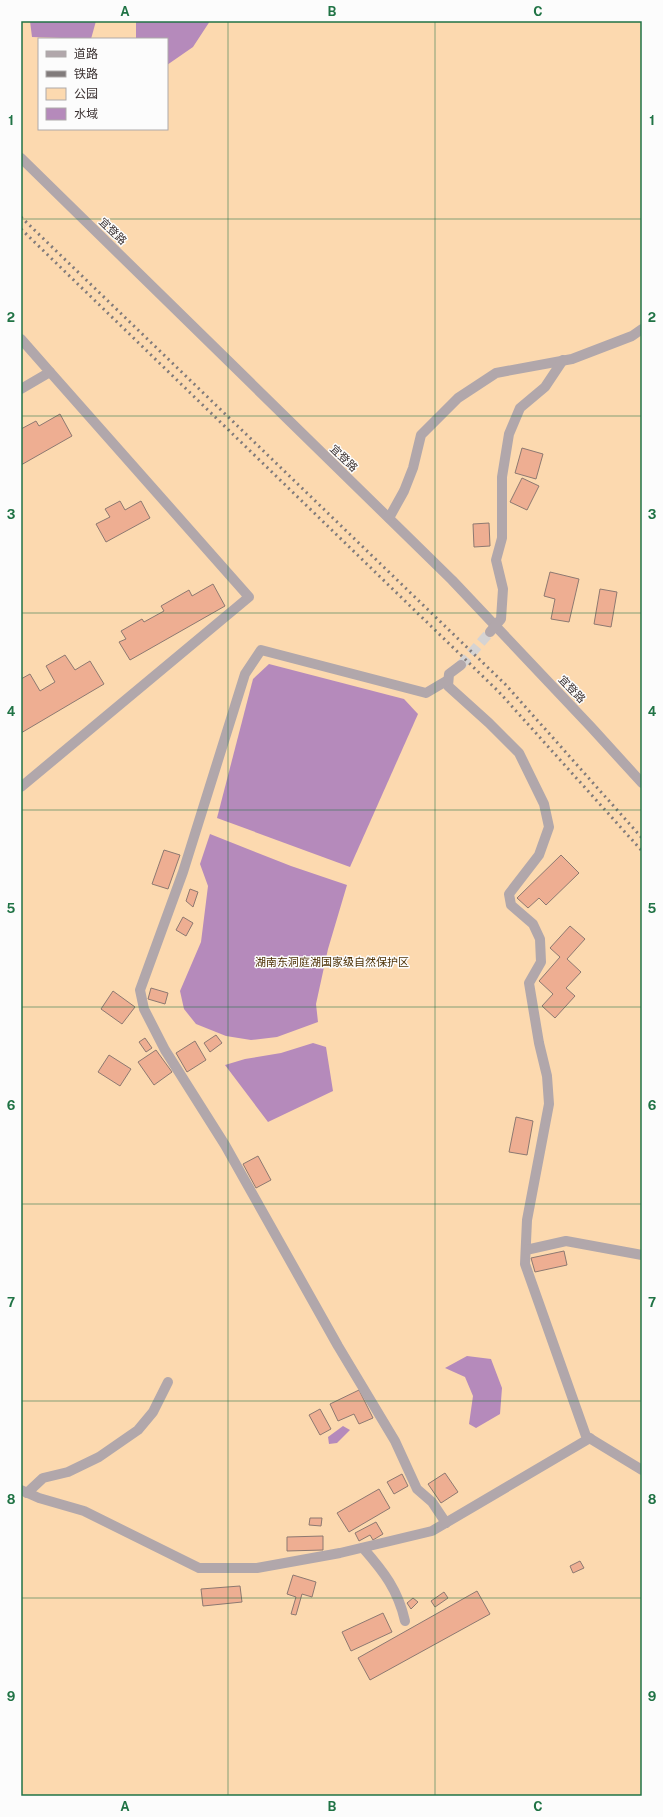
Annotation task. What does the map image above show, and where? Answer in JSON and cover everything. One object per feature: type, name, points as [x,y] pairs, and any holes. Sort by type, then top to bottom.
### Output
[{"type":"street","name":"宜登路","points":[[21,158],[389,518],[493,629],[591,727],[642,783]]},
{"type":"street","points":[[389,518],[404,490],[413,468],[421,436],[458,398],[496,373],[563,360],[632,336],[642,329]]},
{"type":"street","points":[[21,339],[249,597],[21,787]]},
{"type":"street","points":[[493,629],[501,619],[503,589],[496,560],[502,538],[502,478],[509,434],[520,408],[545,387],[563,360]]},
{"type":"street","points":[[21,389],[50,372]]},
{"type":"street","points":[[446,1523],[432,1502],[417,1488],[395,1441],[338,1346],[225,1145],[165,1050],[144,1009],[140,990],[183,872],[245,674],[260,650],[426,693],[448,680]]},
{"type":"street","points":[[461,665],[449,674],[448,686],[489,722],[518,753],[544,804],[550,827],[539,855],[509,894],[511,905],[533,924],[540,939],[541,962],[529,983],[539,1043],[547,1076],[549,1104],[527,1220],[525,1264],[586,1436],[642,1470]]},
{"type":"street","points":[[526,1250],[566,1241],[642,1255]]},
{"type":"street","points":[[24,1492],[43,1478],[68,1472],[99,1457],[138,1430],[152,1412],[168,1382]]},
{"type":"street","points":[[24,1492],[84,1511],[199,1568],[257,1568],[363,1548],[432,1531],[590,1438]]},
{"type":"street","points":[[363,1548],[386,1573],[401,1603],[405,1621]]},
{"type":"green space","name":"湖南东洞庭湖国家级自然保护区","points":[[21,21],[642,21],[642,1796],[21,1796]]},
{"type":"water","points":[[30,21],[96,21],[91,38],[32,37]]},
{"type":"water","points":[[136,21],[210,21],[193,47],[168,64],[168,38],[136,38]]},
{"type":"water","points":[[269,664],[404,699],[418,714],[350,867],[217,818],[253,679]]},
{"type":"water","points":[[210,834],[291,866],[347,885],[328,949],[316,1004],[318,1022],[277,1037],[251,1040],[226,1036],[196,1024],[184,1009],[180,991],[201,942],[208,886],[200,864]]},
{"type":"water","points":[[313,1043],[326,1047],[333,1091],[268,1122],[225,1065],[245,1059],[281,1053]]},
{"type":"water","points":[[467,1356],[491,1359],[502,1388],[500,1414],[476,1428],[469,1424],[473,1396],[465,1377],[445,1368]]},
{"type":"water","points":[[343,1426],[350,1430],[337,1443],[329,1444],[328,1437]]},
{"type":"building","points":[[60,414],[72,436],[21,465],[21,429],[36,421],[39,426]]},
{"type":"building","points":[[522,448],[543,454],[536,479],[515,473]]},
{"type":"building","points":[[522,478],[539,486],[527,510],[510,502]]},
{"type":"building","points":[[120,501],[125,510],[141,501],[150,518],[106,542],[96,524],[110,517],[105,509]]},
{"type":"building","points":[[489,523],[490,546],[474,547],[473,524]]},
{"type":"building","points":[[550,572],[579,579],[569,622],[551,619],[555,599],[544,596]]},
{"type":"building","points":[[213,584],[225,606],[130,660],[119,642],[126,639],[121,631],[142,619],[144,622],[164,611],[161,606],[189,590],[192,596]]},
{"type":"building","points":[[600,589],[617,592],[611,627],[594,624]]},
{"type":"building","points":[[65,655],[75,670],[90,661],[104,684],[21,733],[21,679],[30,674],[40,691],[55,682],[46,666]]},
{"type":"building","points":[[164,850],[180,855],[168,889],[152,884]]},
{"type":"building","points":[[561,855],[579,873],[546,905],[539,898],[528,908],[517,898]]},
{"type":"building","points":[[190,889],[198,892],[193,907],[186,901]]},
{"type":"building","points":[[183,917],[193,923],[186,936],[176,930]]},
{"type":"building","points":[[570,926],[585,939],[567,959],[581,972],[566,988],[575,996],[555,1018],[542,1006],[553,994],[539,981],[560,957],[550,948]]},
{"type":"building","points":[[151,988],[168,993],[165,1004],[148,999]]},
{"type":"building","points":[[113,991],[135,1007],[122,1024],[101,1009]]},
{"type":"building","points":[[216,1035],[222,1043],[210,1052],[204,1043]]},
{"type":"building","points":[[145,1038],[152,1048],[146,1052],[139,1042]]},
{"type":"building","points":[[195,1041],[206,1060],[187,1072],[176,1053]]},
{"type":"building","points":[[156,1050],[172,1072],[154,1085],[138,1062]]},
{"type":"building","points":[[109,1055],[131,1069],[120,1086],[98,1072]]},
{"type":"building","points":[[516,1117],[533,1121],[527,1155],[509,1152]]},
{"type":"building","points":[[258,1156],[271,1180],[256,1188],[243,1164]]},
{"type":"building","points":[[564,1251],[567,1265],[535,1272],[531,1258]]},
{"type":"building","points":[[359,1390],[373,1418],[359,1424],[354,1414],[338,1421],[330,1404]]},
{"type":"building","points":[[320,1409],[331,1429],[320,1435],[309,1415]]},
{"type":"building","points":[[445,1473],[458,1492],[441,1503],[428,1484]]},
{"type":"building","points":[[402,1474],[408,1486],[394,1494],[387,1482]]},
{"type":"building","points":[[379,1489],[390,1508],[349,1532],[337,1513]]},
{"type":"building","points":[[310,1518],[322,1518],[321,1526],[309,1525]]},
{"type":"building","points":[[376,1522],[383,1534],[373,1540],[370,1535],[359,1541],[355,1533]]},
{"type":"building","points":[[323,1536],[323,1550],[287,1551],[287,1537]]},
{"type":"building","points":[[580,1561],[584,1568],[573,1573],[570,1566]]},
{"type":"building","points":[[293,1575],[316,1582],[312,1597],[302,1594],[296,1615],[291,1614],[296,1597],[287,1594]]},
{"type":"building","points":[[240,1586],[242,1602],[203,1606],[201,1589]]},
{"type":"building","points":[[477,1591],[490,1614],[370,1680],[358,1658]]},
{"type":"building","points":[[444,1592],[448,1598],[435,1607],[431,1601]]},
{"type":"building","points":[[413,1598],[418,1602],[411,1609],[407,1603]]},
{"type":"building","points":[[383,1613],[392,1632],[351,1651],[342,1632]]},
{"type":"tunnel","points":[[461,665],[490,632]]},
{"type":"railway","points":[[21,217],[506,685],[642,838]]},
{"type":"railway","points":[[21,229],[499,692],[642,851]]}]
